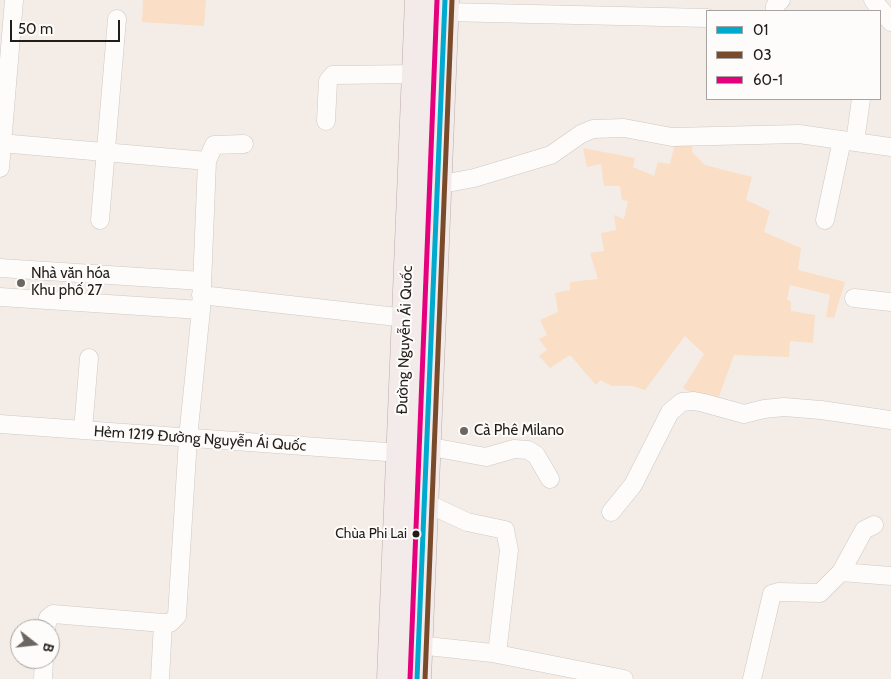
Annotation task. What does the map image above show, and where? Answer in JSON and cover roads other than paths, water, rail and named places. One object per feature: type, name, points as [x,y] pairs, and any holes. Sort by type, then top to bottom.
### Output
[{"type":"main road","name":"Đường Nguyễn Ái Quốc","points":[[391,679],[419,0]]},
{"type":"main road","name":"Đường Nguyễn Ái Quốc","points":[[416,679],[445,6]]},
{"type":"street","points":[[0,168],[9,3]]},
{"type":"street","points":[[445,6],[706,18]]},
{"type":"street","points":[[100,220],[117,19]]},
{"type":"street","points":[[326,121],[328,82],[333,75],[416,74]]},
{"type":"street","points":[[825,220],[861,100]]},
{"type":"street","points":[[437,185],[474,178],[551,156],[581,134],[593,129],[624,128],[672,137],[799,134],[891,147]]},
{"type":"street","points":[[1,143],[207,161]]},
{"type":"street","points":[[48,619],[56,614],[163,623],[174,621],[178,611],[188,438],[201,295],[207,161],[212,147],[217,143],[244,144]]},
{"type":"street","points":[[0,268],[201,295],[406,318]]},
{"type":"street","points":[[0,298],[201,295]]},
{"type":"street","points":[[854,298],[891,302]]},
{"type":"street","points":[[83,430],[89,358]]},
{"type":"street","points":[[611,512],[633,485],[670,412],[682,402],[704,402],[744,414],[784,407],[822,410],[891,420]]},
{"type":"street","name":"Hẻm 1219 Đường Nguyễn Ái Quốc","points":[[0,424],[400,453]]},
{"type":"street","points":[[426,446],[486,457],[514,449],[528,450],[536,456],[550,479]]},
{"type":"street","points":[[424,502],[467,522],[505,530],[509,550],[497,654]]},
{"type":"street","points":[[752,679],[772,594],[779,592],[820,593],[841,572],[864,530],[874,525]]},
{"type":"street","points":[[841,572],[891,576]]},
{"type":"street","points":[[160,679],[163,623]]},
{"type":"street","points":[[418,645],[497,654],[624,679]]},
{"type":"place","name":"Nhà văn hóa Khu phố 27","points":[[21,283]]},
{"type":"place","name":"Cà Phê Milano","points":[[464,431]]},
{"type":"place","name":"Chùa Phi Lai","points":[[416,534]]}]
